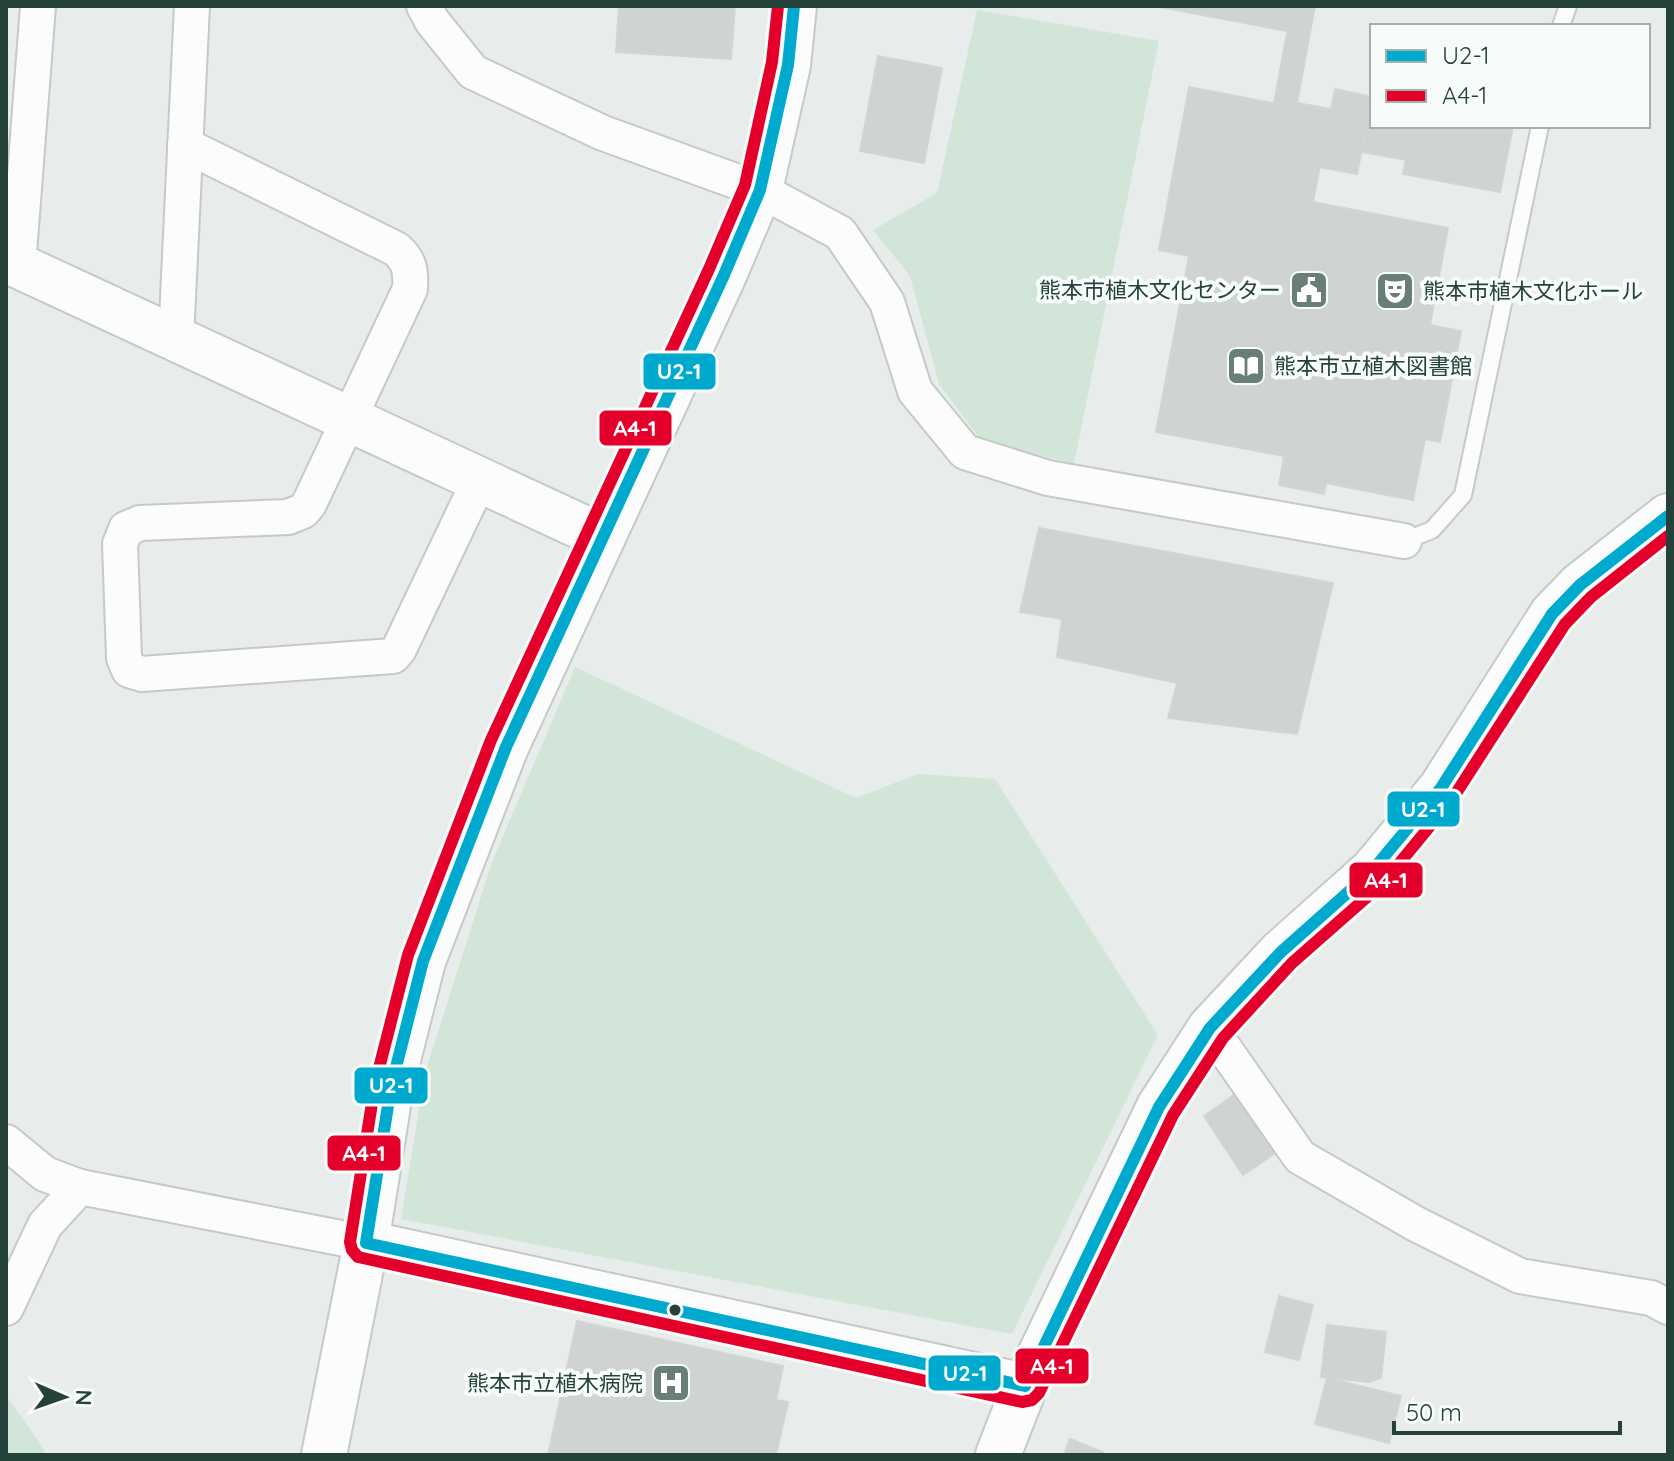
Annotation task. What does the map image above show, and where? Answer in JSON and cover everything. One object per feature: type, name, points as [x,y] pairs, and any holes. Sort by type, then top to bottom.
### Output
[{"type":"street","points":[[38,6],[12,263],[603,537]]},
{"type":"street","points":[[176,339],[192,6]]},
{"type":"street","points":[[424,6],[432,21],[473,72],[603,133],[760,190],[840,233],[887,302],[915,391],[965,452],[1048,478],[1404,541]]},
{"type":"street","points":[[324,1455],[366,1243],[391,1087],[423,961],[506,747],[724,275],[760,190],[788,65],[794,6]]},
{"type":"street","points":[[185,145],[396,249],[408,259],[410,289],[309,504],[297,515],[140,523],[126,529],[120,544],[124,658],[129,670],[142,674],[393,656],[480,479]]},
{"type":"street","points":[[998,1455],[1025,1386],[1159,1107],[1210,1028],[1281,952],[1372,871],[1441,788],[1552,614],[1580,585],[1668,516]]},
{"type":"street","points":[[1210,1028],[1300,1157],[1416,1224],[1520,1276],[1651,1298],[1668,1307]]},
{"type":"street","points":[[6,1142],[45,1174],[80,1187],[366,1243],[1025,1386]]},
{"type":"street","points":[[6,1308],[45,1225],[80,1187]]},
{"type":"lane","points":[[1404,541],[1432,530],[1463,495],[1540,128]]},
{"type":"green space","points":[[977,10],[1159,41],[1074,464],[981,440],[939,384],[910,276],[873,230],[937,193]]},
{"type":"green space","points":[[575,667],[856,798],[918,774],[995,779],[1158,1035],[1012,1334],[401,1219],[425,1073],[492,862]]},
{"type":"green space","points":[[6,1395],[41,1445],[46,1455],[6,1455]]},
{"type":"building","points":[[619,6],[735,6],[731,59],[616,52]]},
{"type":"building","points":[[1155,6],[1292,6],[1287,31]]},
{"type":"building","points":[[1292,6],[1315,6],[1297,103],[1331,109],[1335,89],[1370,97],[1357,174],[1319,167],[1321,160],[1278,152],[1287,106],[1274,103]]},
{"type":"building","points":[[878,56],[942,68],[924,163],[860,151]]},
{"type":"building","name":"熊本市植木文化センター","points":[[1189,87],[1287,106],[1278,152],[1321,160],[1313,202],[1448,228],[1430,325],[1461,331],[1440,442],[1425,439],[1413,500],[1326,483],[1324,494],[1279,485],[1284,456],[1156,432],[1189,256],[1159,250]]},
{"type":"building","points":[[1370,108],[1370,128],[1513,128],[1500,192],[1403,174],[1406,160],[1362,152]]},
{"type":"building","points":[[1039,528],[1333,583],[1297,734],[1168,718],[1177,683],[1057,657],[1062,619],[1020,612]]},
{"type":"building","points":[[1244,1088],[1284,1147],[1243,1175],[1204,1116]]},
{"type":"building","points":[[1279,1296],[1313,1305],[1299,1360],[1265,1352]]},
{"type":"building","name":"熊本市立植木病院","points":[[577,1321],[783,1366],[776,1400],[788,1402],[776,1455],[548,1455]]},
{"type":"building","points":[[1327,1325],[1386,1332],[1381,1378],[1369,1382],[1321,1377]]},
{"type":"building","points":[[1327,1378],[1401,1396],[1389,1443],[1315,1424]]},
{"type":"building","points":[[1070,1439],[1103,1452],[1102,1455],[1064,1455]]},
{"type":"transit line","name":"A4-1","points":[[778,6],[772,62],[745,185],[491,740],[408,955],[375,1084],[350,1242],[358,1257],[1022,1402],[1032,1400],[1039,1393],[1173,1115],[1223,1038],[1292,963],[1384,882],[1453,798],[1565,624],[1591,597],[1668,536]]},
{"type":"transit line","name":"U2-1","points":[[794,6],[788,65],[760,190],[724,275],[506,747],[423,961],[391,1087],[366,1243],[1025,1386],[1159,1107],[1210,1028],[1281,952],[1372,871],[1441,788],[1552,614],[1580,585],[1668,516]]},
{"type":"place","name":"熊本市植木文化センター","points":[[1309,290]]},
{"type":"place","name":"熊本市植木文化ホール","points":[[1395,291]]},
{"type":"place","name":"熊本市立植木図書館","points":[[1246,366]]},
{"type":"place","name":"熊本市立植木病院","points":[[671,1383]]}]
